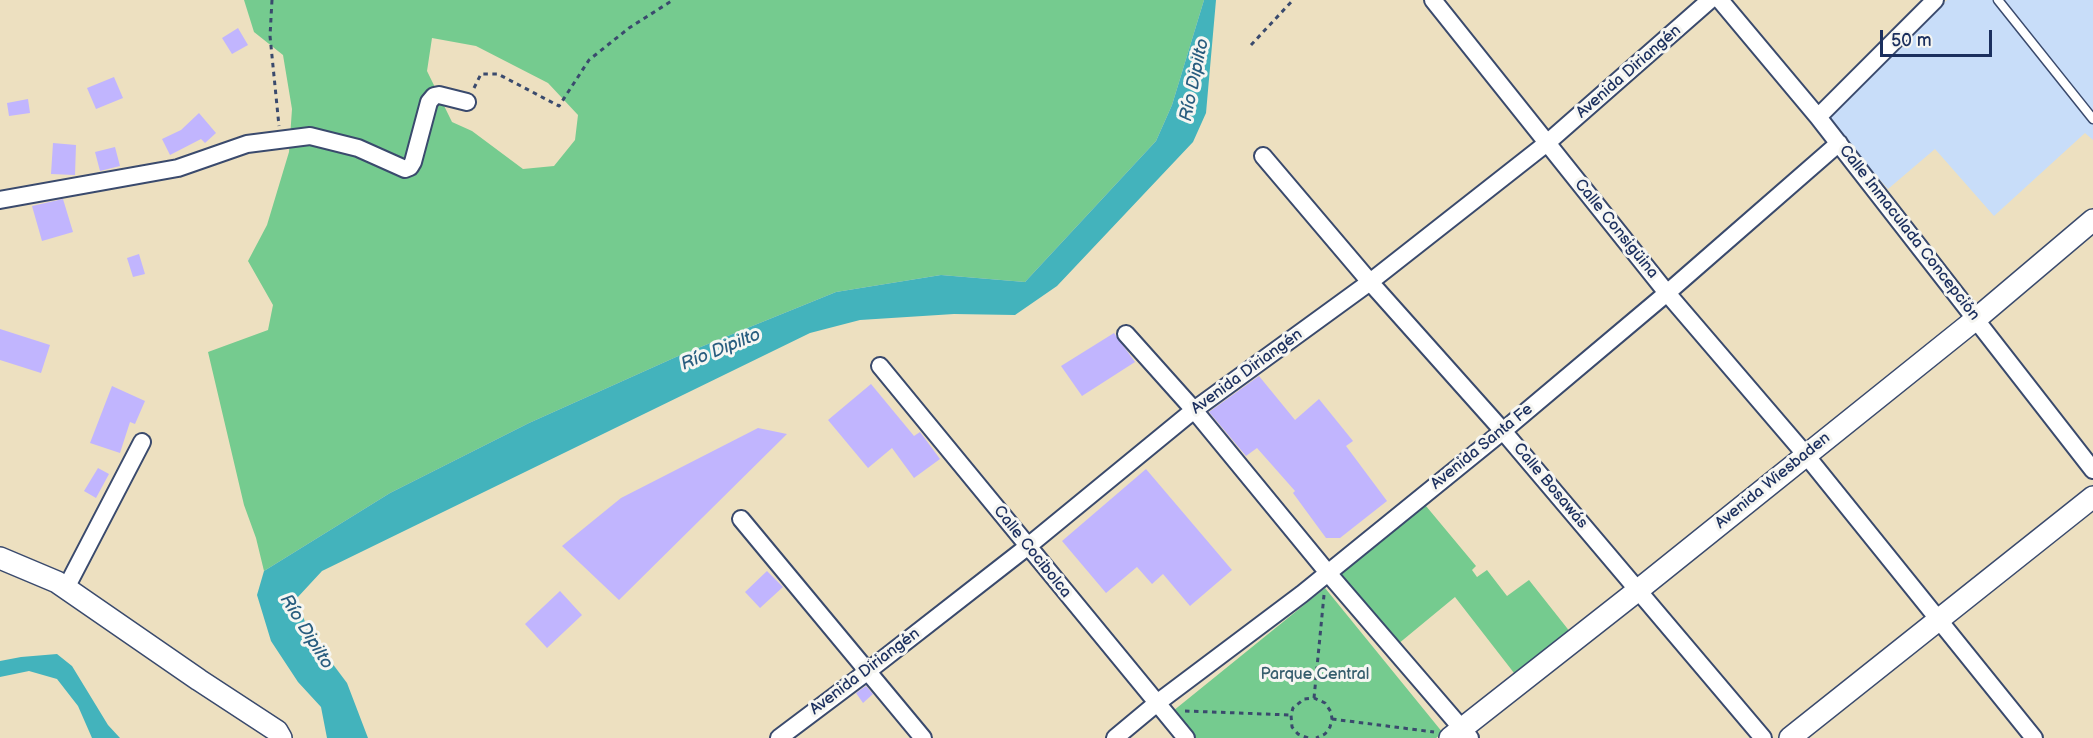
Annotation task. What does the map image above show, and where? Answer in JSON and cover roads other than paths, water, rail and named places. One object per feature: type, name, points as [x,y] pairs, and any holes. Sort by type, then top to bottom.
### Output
[{"type":"street","name":"Calle Consigüina","points":[[1432,0],[1667,293],[1805,454],[2034,738]]},
{"type":"street","name":"Avenida Diriangén","points":[[778,738],[1027,547],[1194,410],[1370,282],[1547,143],[1710,0]]},
{"type":"street","name":"Calle Inmaculada Concepción","points":[[1720,0],[1839,143],[2093,470]]},
{"type":"street","points":[[1818,117],[1935,0]]},
{"type":"street","points":[[0,200],[178,168],[246,144],[310,136],[358,148],[405,169],[413,162],[426,111],[434,96],[439,95],[467,102]]},
{"type":"street","name":"Avenida Santa Fe","points":[[1115,738],[1157,703],[1328,573],[1503,430],[1667,293],[1839,143]]},
{"type":"street","name":"Calle Bosawás","points":[[1263,156],[1370,282],[1503,430],[1762,738]]},
{"type":"street","name":"Avenida Wiesbaden","points":[[1461,735],[1805,454],[1976,319],[2093,220]]},
{"type":"street","points":[[1126,334],[1194,410],[1461,735]]},
{"type":"street","name":"Calle Cocibolca","points":[[880,366],[1186,738]]},
{"type":"street","points":[[66,588],[142,442]]},
{"type":"street","points":[[1790,738],[2093,497]]},
{"type":"street","points":[[741,519],[922,738]]},
{"type":"street","points":[[0,558],[57,582],[279,734]]},
{"type":"lane","points":[[1998,0],[2093,119]]},
{"type":"water","name":"Río Dipilto","points":[[1204,0],[1216,0],[1206,113],[1193,142],[1057,286],[1015,315],[954,314],[860,320],[810,333],[322,571],[297,598],[308,631],[347,683],[368,738],[327,738],[321,707],[298,682],[271,641],[257,595],[264,571],[390,493],[529,423],[676,357],[836,292],[941,275],[1025,282],[1156,141],[1172,105]]},
{"type":"water","points":[[57,654],[72,666],[108,725],[120,738],[92,738],[78,706],[57,679],[29,671],[0,677],[0,661]]},
{"type":"park label","name":"Parque Central","points":[[1315,675]]}]
